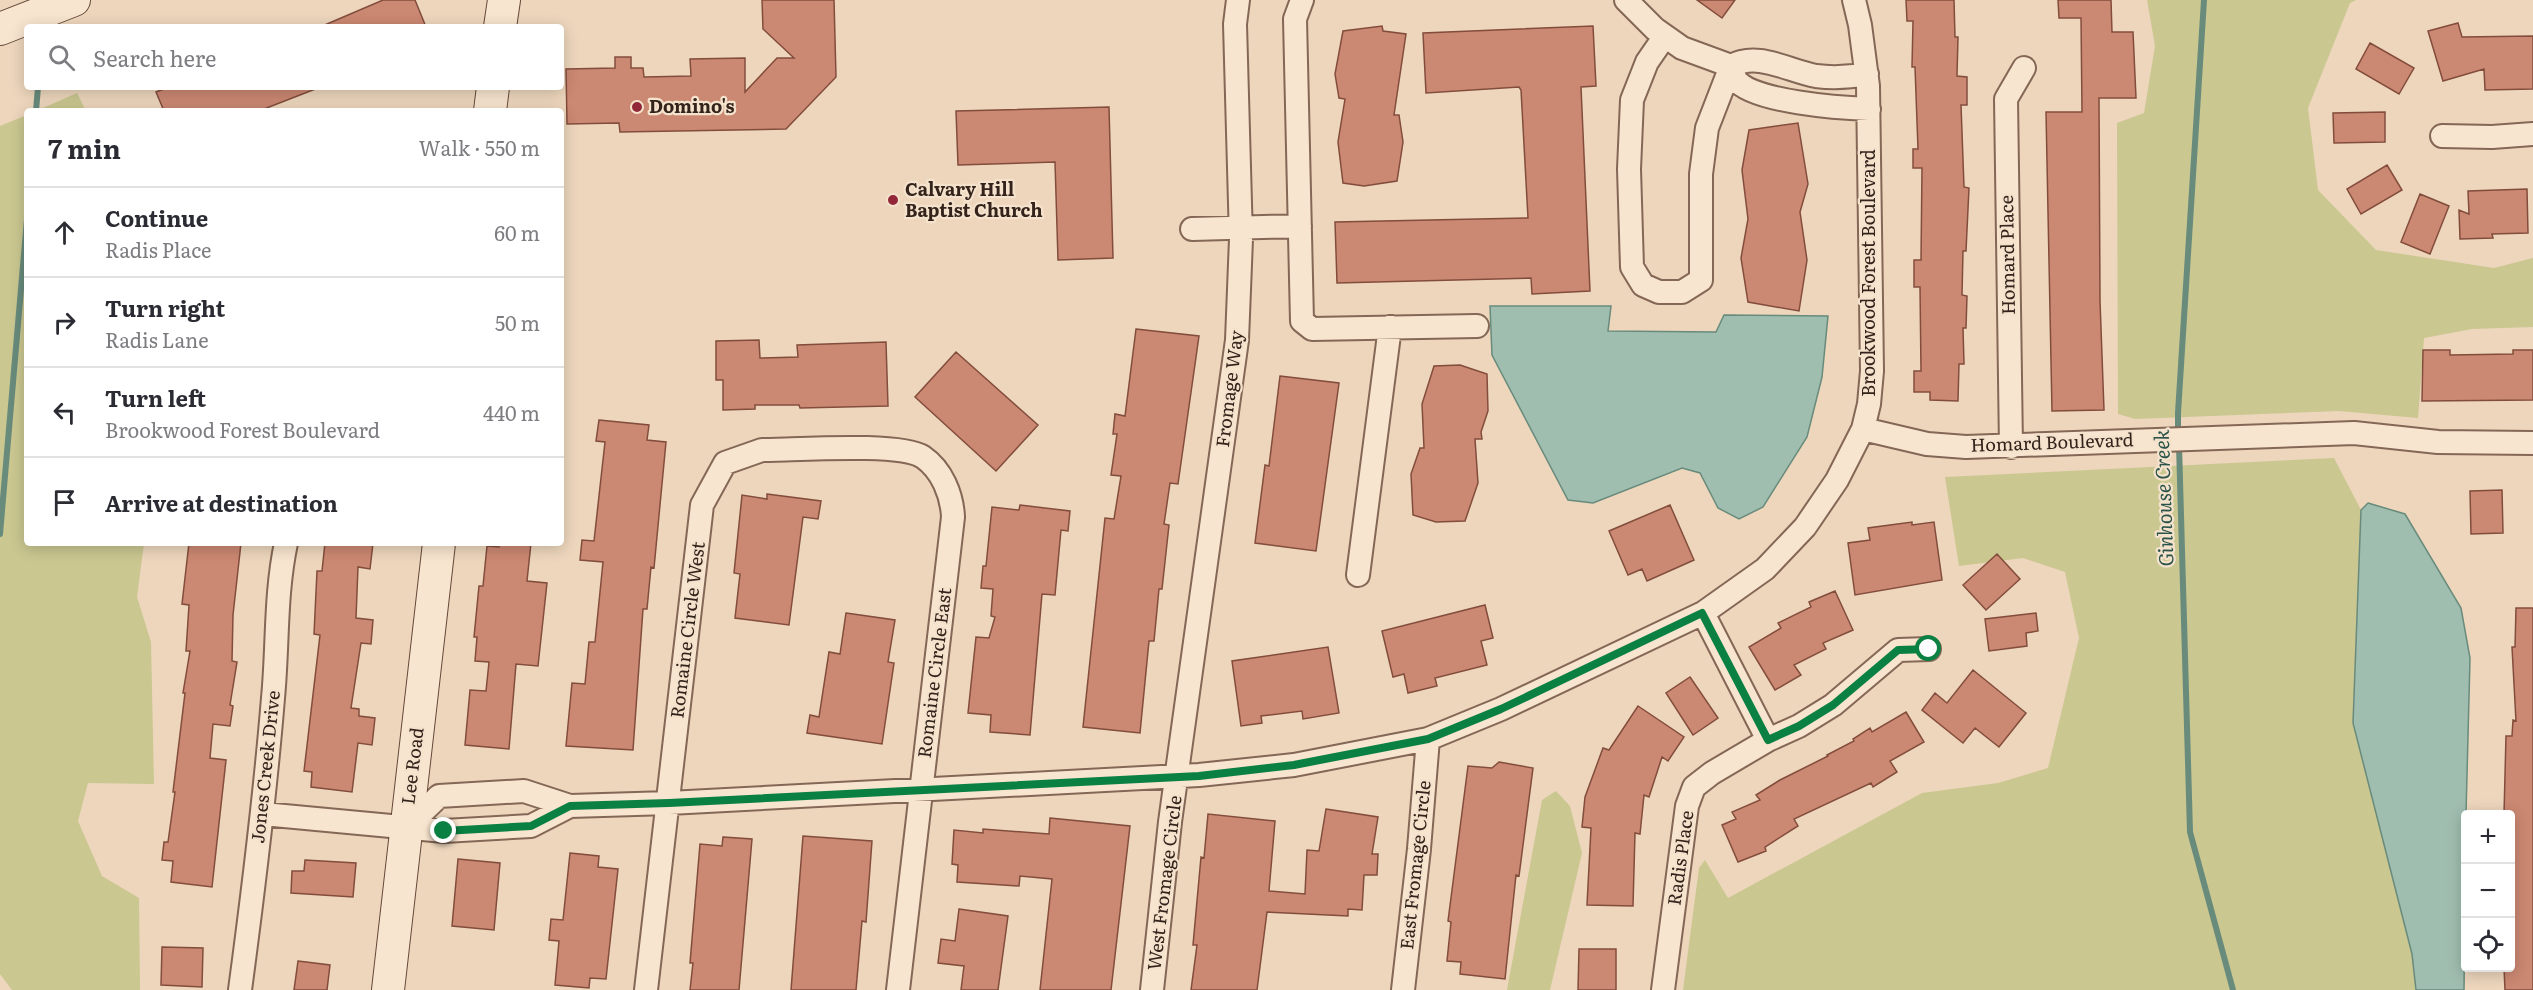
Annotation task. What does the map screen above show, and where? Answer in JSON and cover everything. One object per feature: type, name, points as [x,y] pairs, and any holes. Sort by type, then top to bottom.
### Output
[{"type":"street","points":[[0,29],[74,0]]},
{"type":"street","points":[[500,24],[504,0]]},
{"type":"street","name":"Fromage Way","points":[[1178,776],[1237,340],[1241,289],[1235,24],[1238,0]]},
{"type":"street","points":[[1302,0],[1295,19],[1302,321],[1312,329],[1477,326]]},
{"type":"street","points":[[1626,0],[1665,36],[1682,48],[1731,66]]},
{"type":"street","name":"Brookwood Forest Boulevard","points":[[406,828],[440,796],[524,791],[570,806],[669,803],[1178,776],[1294,765],[1428,739],[1501,709],[1702,613],[1765,569],[1805,527],[1837,480],[1863,429],[1869,404],[1872,371],[1869,108],[1867,74],[1854,0]]},
{"type":"street","points":[[1665,36],[1647,62],[1632,100],[1629,169],[1632,267],[1643,285],[1659,292],[1682,292],[1701,280],[1701,174],[1707,128],[1731,66],[1753,59],[1819,76],[1867,74]]},
{"type":"street","points":[[1731,66],[1736,80],[1745,87],[1785,99],[1832,108],[1869,108]]},
{"type":"street","name":"Homard Place","points":[[2011,447],[2006,99],[2024,69]]},
{"type":"street","points":[[1785,99],[1792,70]]},
{"type":"street","points":[[490,108],[493,90]]},
{"type":"street","points":[[2442,136],[2492,137],[2533,134]]},
{"type":"street","points":[[1192,229],[1300,226]]},
{"type":"street","points":[[1358,575],[1390,327]]},
{"type":"street","name":"Homard Boulevard","points":[[1863,429],[1927,444],[1966,447],[2354,433],[2438,442],[2533,443]]},
{"type":"street","name":"Romaine Circle West","points":[[646,990],[702,505],[725,463],[762,450],[900,449],[923,457],[940,475],[952,500]]},
{"type":"street","name":"Romaine Circle East","points":[[898,990],[953,517],[952,500]]},
{"type":"street","name":"Jones Creek Drive","points":[[240,990],[263,814],[275,685],[277,607],[286,546]]},
{"type":"street","name":"Lee Road","points":[[388,990],[439,546]]},
{"type":"street","points":[[1702,613],[1768,740]]},
{"type":"street","name":"Radis Place","points":[[1663,990],[1686,818],[1694,787],[1712,773],[1833,705],[1898,650],[1929,649]]},
{"type":"street","name":"East Fromage Circle","points":[[1402,990],[1419,849],[1428,739]]},
{"type":"street","name":"West Fromage Circle","points":[[1152,990],[1170,822],[1178,776]]},
{"type":"street","name":"Brookwood Forest Boulevard","points":[[263,814],[444,831],[531,826],[570,806]]},
{"type":"shaded area","points":[[2147,0],[2356,0],[2350,3],[2308,108],[2318,190],[2376,250],[2494,268],[2533,258],[2533,327],[2472,329],[2424,338],[2418,418],[2339,411],[2135,419],[2118,414],[2117,123],[2144,113],[2155,46]]},
{"type":"shaded area","points":[[77,93],[84,108],[43,108]]},
{"type":"shaded area","points":[[24,116],[24,546],[144,546],[137,597],[151,642],[154,784],[88,783],[78,821],[102,876],[139,898],[140,990],[12,990],[0,974],[0,126]]},
{"type":"shaded area","points":[[1490,306],[1611,306],[1608,331],[1716,332],[1724,315],[1828,316],[1822,377],[1807,437],[1763,507],[1739,519],[1718,508],[1700,473],[1682,468],[1593,503],[1568,500],[1492,355]]},
{"type":"shaded area","points":[[2334,458],[2361,510],[2353,723],[2413,954],[2416,990],[1683,990],[1699,868],[1705,860],[1728,898],[1922,793],[1998,783],[2048,768],[2079,638],[2065,572],[2023,558],[1959,566],[1945,477]]},
{"type":"shaded area","points":[[2368,503],[2405,514],[2461,608],[2470,658],[2466,810],[2461,810],[2461,972],[2464,972],[2464,990],[2416,990],[2412,954],[2353,723],[2361,510]]},
{"type":"shaded area","points":[[1556,791],[1570,806],[1582,853],[1550,990],[1507,990],[1542,800]]},
{"type":"building","points":[[383,0],[415,0],[425,24],[327,24]]},
{"type":"building","points":[[762,0],[834,0],[836,77],[786,129],[620,132],[619,123],[567,124],[566,69],[615,68],[615,57],[631,57],[631,68],[643,68],[644,77],[691,76],[690,59],[745,58],[745,92],[777,58],[794,58],[763,29]]},
{"type":"building","points":[[1697,0],[1735,0],[1722,18]]},
{"type":"building","points":[[1906,0],[1954,0],[1955,37],[1958,37],[1957,76],[1967,77],[1967,105],[1961,105],[1964,187],[1969,188],[1966,251],[1963,251],[1962,295],[1967,296],[1966,328],[1963,328],[1964,364],[1959,364],[1958,401],[1930,400],[1930,392],[1914,392],[1914,371],[1921,371],[1920,287],[1914,287],[1914,260],[1921,260],[1922,168],[1913,168],[1913,149],[1918,149],[1915,67],[1912,67],[1913,21],[1907,21]]},
{"type":"building","points":[[2058,0],[2111,0],[2112,32],[2133,32],[2136,98],[2099,98],[2100,301],[2104,410],[2052,411],[2046,112],[2082,112],[2081,18],[2059,18]]},
{"type":"building","points":[[2458,23],[2462,37],[2533,36],[2533,89],[2485,90],[2484,69],[2443,81],[2428,31]]},
{"type":"building","points":[[1382,26],[1383,31],[1406,34],[1394,115],[1399,115],[1403,142],[1397,181],[1364,186],[1343,183],[1338,142],[1345,99],[1339,98],[1335,74],[1343,31]]},
{"type":"building","points":[[1593,26],[1596,86],[1581,87],[1590,291],[1532,294],[1531,278],[1337,283],[1335,222],[1528,218],[1521,90],[1519,87],[1426,93],[1423,33]]},
{"type":"building","points":[[2370,43],[2414,68],[2399,94],[2356,69]]},
{"type":"building","points":[[161,90],[313,90],[267,108],[163,108],[156,92]]},
{"type":"building","points":[[1109,107],[1113,258],[1058,260],[1055,162],[958,165],[956,111]]},
{"type":"building","points":[[2385,112],[2385,142],[2334,143],[2333,113]]},
{"type":"building","points":[[1798,123],[1808,184],[1800,212],[1807,260],[1799,311],[1748,302],[1741,258],[1748,219],[1742,170],[1749,130]]},
{"type":"building","points":[[2387,165],[2402,190],[2361,214],[2347,189]]},
{"type":"building","points":[[2527,189],[2528,233],[2492,234],[2493,238],[2460,239],[2459,210],[2469,214],[2468,191]]},
{"type":"building","points":[[2420,194],[2449,206],[2430,254],[2401,242]]},
{"type":"building","points":[[1136,329],[1199,336],[1178,484],[1170,483],[1164,524],[1169,525],[1162,589],[1159,589],[1154,641],[1149,641],[1140,733],[1083,727],[1105,518],[1114,519],[1121,476],[1111,475],[1117,434],[1113,434],[1115,414],[1125,416]]},
{"type":"building","points":[[759,340],[760,358],[798,357],[797,345],[886,342],[888,406],[800,408],[799,405],[755,405],[755,409],[723,410],[723,380],[716,380],[716,341]]},
{"type":"building","points":[[2423,350],[2450,350],[2450,355],[2513,354],[2513,350],[2533,350],[2533,400],[2422,401]]},
{"type":"building","points":[[956,352],[1038,425],[996,471],[915,397]]},
{"type":"building","points":[[1460,365],[1487,374],[1488,411],[1481,432],[1482,439],[1475,439],[1478,483],[1465,521],[1436,522],[1413,515],[1411,474],[1420,448],[1424,448],[1422,404],[1434,366]]},
{"type":"building","points":[[1280,376],[1339,383],[1316,551],[1255,543],[1265,465],[1269,466]]},
{"type":"building","points":[[599,420],[649,425],[647,440],[666,442],[654,568],[651,567],[647,609],[643,609],[633,750],[566,746],[572,683],[585,684],[589,642],[595,642],[603,562],[580,560],[582,540],[594,541],[605,442],[596,441]]},
{"type":"building","points":[[2502,490],[2503,533],[2471,534],[2470,491]]},
{"type":"building","points":[[767,494],[821,501],[818,519],[803,517],[789,625],[735,618],[740,574],[734,573],[742,495],[767,499]]},
{"type":"building","points":[[1020,505],[1070,511],[1068,531],[1061,530],[1055,595],[1042,594],[1030,735],[990,732],[991,715],[968,713],[976,637],[989,638],[995,617],[991,616],[993,589],[981,588],[983,566],[986,566],[992,507],[1019,510]]},
{"type":"building","points":[[1670,505],[1694,560],[1647,581],[1642,569],[1628,575],[1609,531]]},
{"type":"building","points":[[1912,522],[1912,525],[1934,522],[1942,580],[1855,595],[1848,543],[1870,540],[1868,528]]},
{"type":"building","points":[[189,546],[241,546],[233,615],[232,661],[237,662],[230,705],[233,706],[230,726],[213,724],[210,758],[226,760],[212,887],[171,882],[173,861],[162,860],[164,842],[168,842],[175,792],[173,792],[185,693],[183,693],[190,651],[186,651],[189,605],[182,604]]},
{"type":"building","points":[[325,546],[373,546],[370,569],[358,567],[356,618],[373,620],[371,644],[361,643],[351,708],[359,709],[359,716],[375,718],[372,745],[358,743],[352,792],[311,787],[312,772],[304,771],[320,635],[314,634],[317,571],[322,571]]},
{"type":"building","points":[[487,546],[531,546],[527,581],[547,583],[538,666],[516,664],[509,749],[465,745],[470,690],[486,691],[489,662],[475,661],[477,637],[474,637],[479,586],[483,586]]},
{"type":"building","points":[[1997,554],[2020,579],[1986,610],[1963,585]]},
{"type":"building","points":[[1835,591],[1853,630],[1823,643],[1826,649],[1794,665],[1801,675],[1775,690],[1749,647],[1781,628],[1778,623],[1811,607],[1809,602]]},
{"type":"building","points":[[1485,605],[1493,638],[1481,641],[1487,665],[1435,678],[1437,686],[1408,693],[1404,674],[1393,677],[1382,631]]},
{"type":"building","points":[[2516,608],[2533,608],[2533,990],[2505,990],[2504,972],[2515,972],[2515,810],[2504,810],[2506,736],[2512,736],[2513,720],[2516,721],[2512,647],[2515,647]]},
{"type":"building","points":[[846,613],[895,620],[888,662],[894,663],[882,744],[807,733],[810,715],[819,717],[829,652],[840,654]]},
{"type":"building","points":[[2036,613],[2038,631],[2026,633],[2027,646],[1989,651],[1985,619]]},
{"type":"building","points":[[1328,647],[1339,713],[1303,719],[1302,711],[1261,716],[1262,723],[1241,726],[1232,661]]},
{"type":"building","points":[[1973,670],[2026,713],[1999,747],[1975,728],[1963,743],[1922,710],[1935,693],[1947,703]]},
{"type":"building","points":[[1690,677],[1718,718],[1693,735],[1666,693]]},
{"type":"building","points":[[1638,706],[1684,737],[1668,761],[1662,757],[1649,797],[1644,795],[1640,834],[1635,833],[1633,906],[1587,905],[1591,828],[1582,827],[1585,797],[1603,748],[1609,750]]},
{"type":"building","points":[[1906,712],[1924,742],[1890,761],[1897,772],[1873,787],[1871,783],[1794,819],[1798,826],[1765,847],[1766,851],[1738,862],[1722,825],[1736,819],[1732,812],[1760,800],[1756,795],[1854,741],[1853,739],[1870,728],[1872,732]]},
{"type":"building","points":[[1499,762],[1533,768],[1519,876],[1516,875],[1505,979],[1460,974],[1461,962],[1447,961],[1451,922],[1448,921],[1468,766],[1492,768]]},
{"type":"building","points":[[1326,809],[1378,817],[1372,854],[1378,854],[1377,875],[1364,875],[1362,910],[1348,909],[1348,916],[1267,912],[1257,990],[1191,990],[1197,945],[1193,945],[1201,857],[1204,858],[1208,814],[1275,821],[1269,891],[1305,894],[1307,850],[1319,851]]},
{"type":"building","points":[[1050,818],[1130,826],[1111,990],[1040,990],[1052,879],[1020,876],[1019,886],[957,882],[958,865],[952,864],[954,830],[983,833],[983,829],[1049,834]]},
{"type":"building","points":[[803,836],[872,841],[866,922],[862,921],[856,990],[791,990]]},
{"type":"building","points":[[723,837],[752,839],[739,990],[690,990],[693,963],[690,963],[700,844],[722,846]]},
{"type":"building","points":[[570,853],[599,856],[598,867],[618,869],[606,979],[590,978],[589,988],[555,985],[559,941],[549,940],[551,919],[563,920]]},
{"type":"building","points":[[458,859],[500,863],[494,930],[452,926]]},
{"type":"building","points":[[305,860],[356,863],[353,897],[291,893],[292,871],[304,871]]},
{"type":"building","points":[[959,909],[1008,916],[998,990],[961,990],[964,966],[938,963],[941,939],[955,941]]},
{"type":"building","points":[[162,947],[203,948],[202,987],[161,985]]},
{"type":"building","points":[[1579,949],[1616,949],[1616,990],[1578,990]]},
{"type":"building","points":[[298,961],[330,965],[327,990],[294,990]]},
{"type":"waterway","name":"Ginhouse Creek","points":[[2178,435],[2204,0]]},
{"type":"waterway","points":[[36,108],[38,90]]},
{"type":"waterway","points":[[0,534],[24,254]]},
{"type":"waterway","name":"Ginhouse Creek","points":[[2179,445],[2190,832],[2233,990]]},
{"type":"place","name":"Domino's","points":[[637,107]]},
{"type":"place","name":"Calvary Hill Baptist Church","points":[[893,200]]},
{"type":"route","points":[[444,831],[531,826],[570,806],[1199,776],[1294,765],[1428,739],[1501,709],[1702,613],[1768,740],[1799,726],[1833,705],[1898,650],[1929,649]]}]
